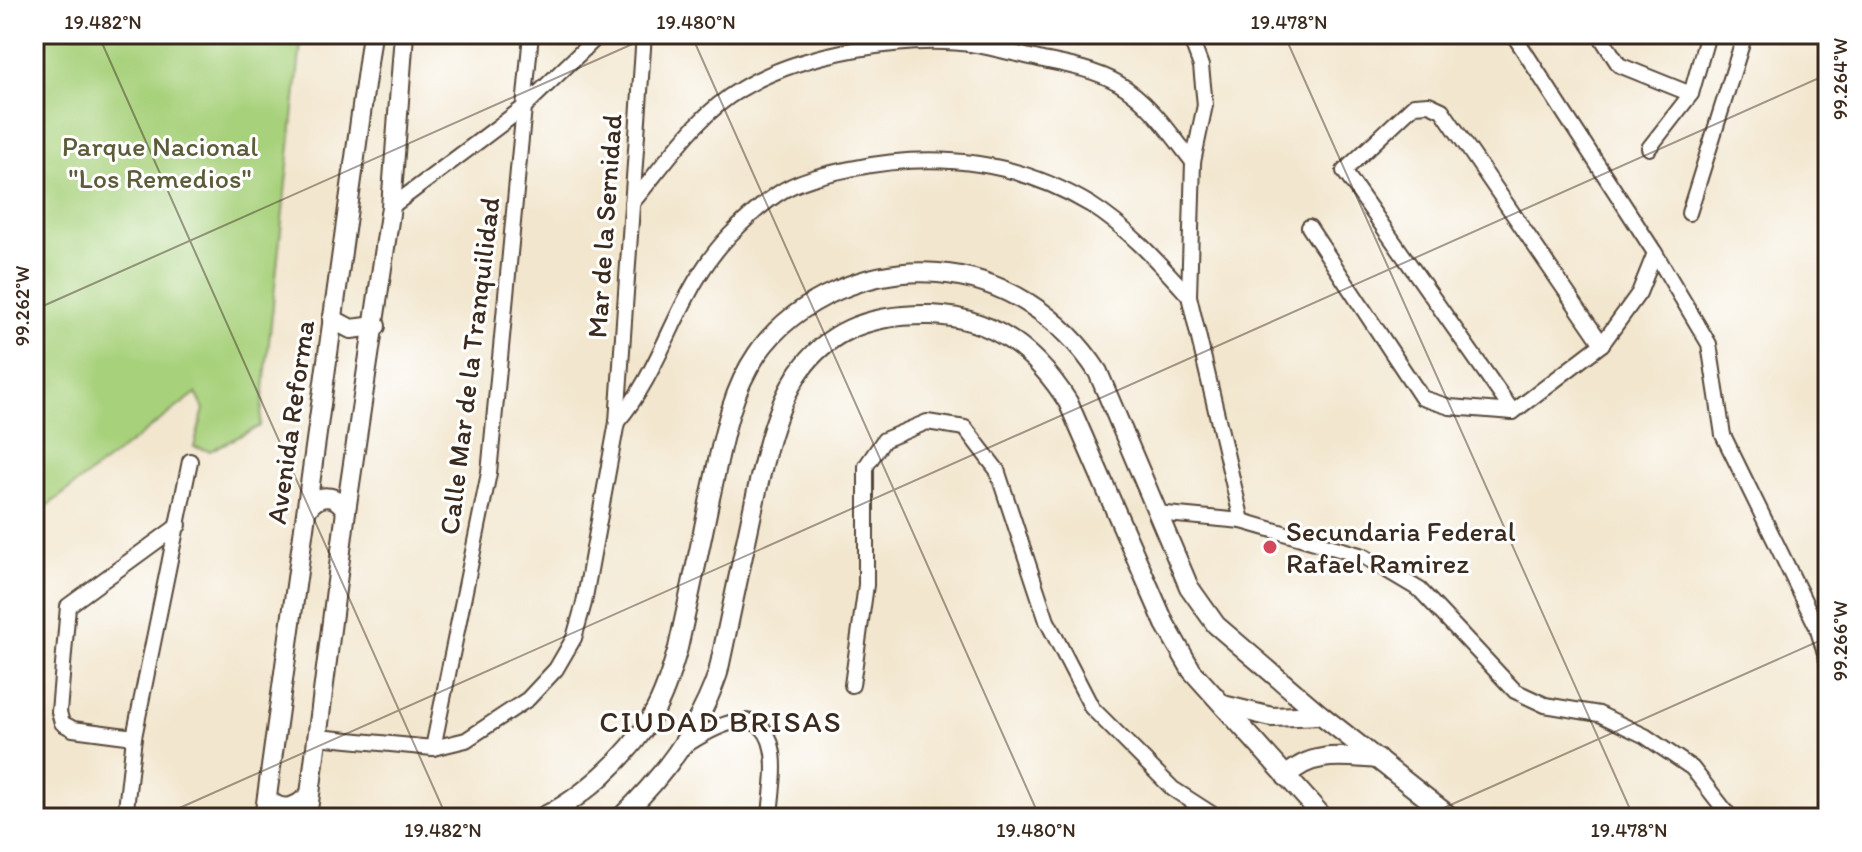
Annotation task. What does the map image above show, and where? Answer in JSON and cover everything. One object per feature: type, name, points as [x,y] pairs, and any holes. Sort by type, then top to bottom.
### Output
[{"type":"main road","name":"Avenida Reforma","points":[[264,818],[372,34]]},
{"type":"main road","points":[[307,818],[346,511],[376,326],[391,207],[404,34]]},
{"type":"main road","points":[[540,818],[581,795],[650,720],[667,684],[678,648],[726,423],[757,355],[780,329],[806,308],[836,291],[876,276],[918,271],[957,274],[1034,306],[1079,343],[1098,372],[1189,587],[1216,625],[1321,715],[1452,818]]},
{"type":"main road","points":[[620,818],[680,749],[707,704],[718,673],[779,406],[790,383],[830,341],[851,329],[891,317],[957,316],[1005,335],[1048,370],[1068,402],[1165,624],[1192,671],[1323,817]]},
{"type":"main road","points":[[332,319],[351,329],[376,326]]},
{"type":"main road","points":[[307,510],[312,503],[327,497],[342,504],[346,511]]},
{"type":"main road","points":[[1223,705],[1272,717],[1321,715]]},
{"type":"main road","points":[[1286,777],[1305,762],[1318,758],[1378,759]]},
{"type":"main road","points":[[267,798],[282,808],[292,808],[308,796]]},
{"type":"street","name":"Calle Mar de la Tranquilidad","points":[[433,748],[489,473],[531,34]]},
{"type":"street","points":[[391,207],[523,108],[600,34]]},
{"type":"street","name":"Mar de la Sernidad","points":[[433,748],[466,740],[528,699],[556,669],[574,638],[584,603],[617,422],[644,34]]},
{"type":"street","points":[[1189,34],[1201,66],[1205,105],[1193,162],[1189,296],[1242,521]]},
{"type":"street","points":[[1513,34],[1655,253],[1709,344],[1723,435],[1817,627],[1828,663]]},
{"type":"street","points":[[1599,34],[1619,65],[1691,94]]},
{"type":"street","points":[[1649,148],[1691,94],[1708,34]]},
{"type":"street","points":[[1689,213],[1745,34]]},
{"type":"street","points":[[632,203],[712,110],[741,89],[776,72],[833,55],[904,44],[976,45],[1087,70],[1118,83],[1141,100],[1193,162]]},
{"type":"street","points":[[1513,412],[1344,171],[1414,105],[1429,104],[1442,110],[1602,344]]},
{"type":"street","points":[[617,422],[632,404],[694,281],[729,236],[777,194],[818,175],[928,159],[984,163],[1035,176],[1092,206],[1143,245],[1189,296]]},
{"type":"street","points":[[1309,227],[1422,398],[1450,407],[1513,412],[1602,344],[1639,293],[1655,253]]},
{"type":"street","points":[[852,685],[866,585],[866,466],[884,440],[927,422],[965,428],[997,470],[1047,621],[1092,708],[1173,789],[1218,818]]},
{"type":"street","points":[[125,818],[134,737],[190,461]]},
{"type":"street","points":[[1156,513],[1242,521],[1363,556],[1420,590],[1515,691],[1545,705],[1599,714],[1645,736],[1692,768],[1731,818]]},
{"type":"street","points":[[134,737],[73,729],[62,723],[59,712],[68,606],[179,525]]},
{"type":"street","points":[[680,749],[718,723],[747,721],[759,728],[773,749],[770,818]]},
{"type":"street","points":[[317,737],[433,748]]},
{"type":"green space","name":"Parque Nacional \"Los Remedios\"","points":[[34,34],[302,34],[260,426],[210,451],[194,447],[204,409],[196,393],[34,516]]},
{"type":"place","name":"Secundaria Federal Rafael Ramirez","points":[[1270,547]]},
{"type":"district","name":"CIUDAD BRISAS","points":[[721,722]]}]
